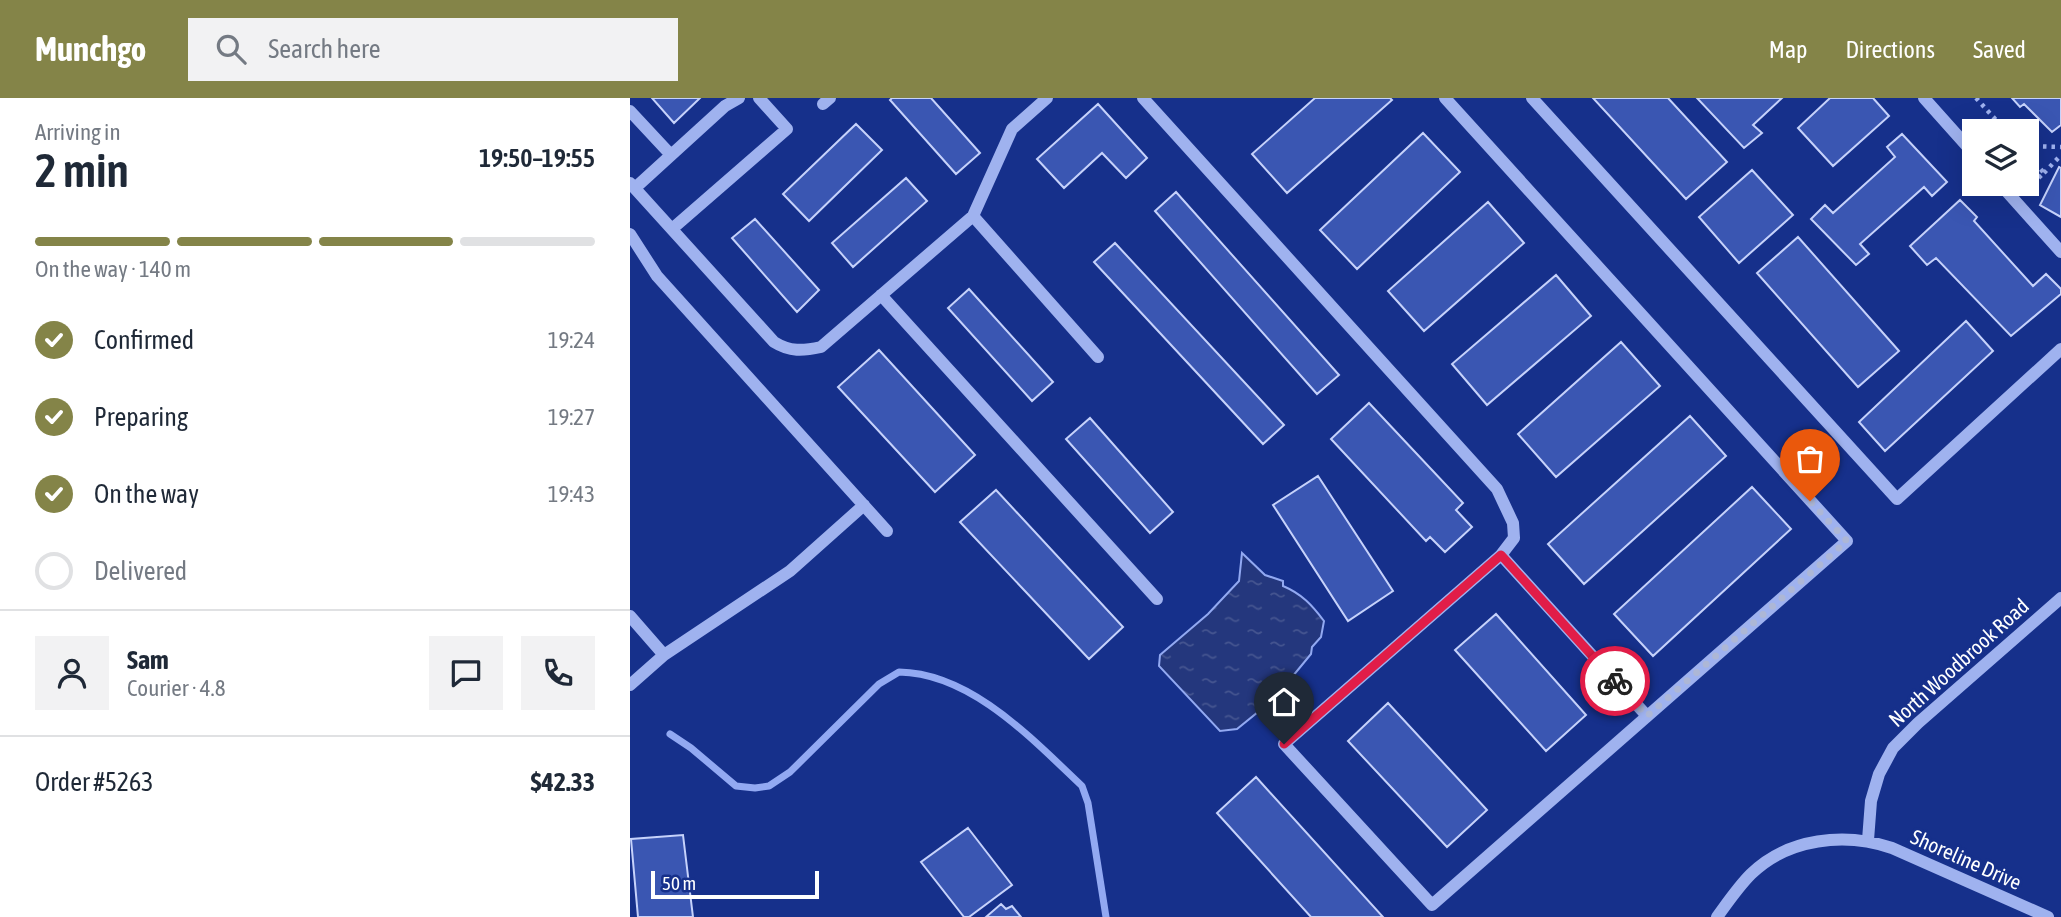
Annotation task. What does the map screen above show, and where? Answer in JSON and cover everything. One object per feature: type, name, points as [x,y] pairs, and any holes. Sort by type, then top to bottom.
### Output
[{"type":"street","points":[[739,98],[725,106],[671,155],[632,185],[774,342],[786,349],[803,351],[821,347],[972,216],[1012,129],[1047,98]]},
{"type":"street","points":[[672,229],[788,129],[758,98]]},
{"type":"street","points":[[1143,98],[1497,489],[1513,523],[1514,538],[1501,555],[1284,744],[1432,905],[1847,541],[1445,98]]},
{"type":"street","points":[[1532,98],[1897,499],[2061,349]]},
{"type":"street","points":[[1924,98],[1962,141]]},
{"type":"street","points":[[630,111],[671,155]]},
{"type":"street","points":[[2011,196],[2061,251]]},
{"type":"street","points":[[972,216],[1098,357]]},
{"type":"street","points":[[630,235],[657,276],[887,531]]},
{"type":"street","points":[[881,295],[1157,599]]},
{"type":"street","points":[[630,685],[664,655],[790,571],[864,505]]},
{"type":"street","points":[[1501,555],[1647,716]]},
{"type":"street","name":"North Woodbrook Road","points":[[1868,840],[1874,792],[1879,774],[1893,748],[2061,598]]},
{"type":"street","points":[[630,616],[664,655]]},
{"type":"street","points":[[1717,917],[1751,873],[1773,857],[1796,846],[1823,841],[1868,840]]},
{"type":"street","name":"Shoreline Drive","points":[[1868,840],[2048,917]]},
{"type":"path","points":[[1976,98],[1995,119]]},
{"type":"path","points":[[2039,146],[2061,147]]},
{"type":"path","points":[[2039,177],[2061,155]]},
{"type":"path","points":[[2039,167],[2044,173]]},
{"type":"water","points":[[1242,553],[1265,575],[1283,581],[1283,586],[1306,600],[1324,621],[1321,637],[1312,647],[1311,654],[1274,699],[1237,729],[1220,731],[1159,666],[1160,655],[1208,614],[1239,581]]},
{"type":"building","points":[[652,98],[700,98],[674,123]]},
{"type":"building","points":[[931,98],[980,153],[956,174],[890,100]]},
{"type":"building","points":[[1315,98],[1392,100],[1287,193],[1252,154]]},
{"type":"building","points":[[1593,98],[1668,98],[1727,162],[1686,199]]},
{"type":"building","points":[[1697,98],[1782,98],[1753,125],[1762,133],[1744,148]]},
{"type":"building","points":[[1830,98],[1873,98],[1889,116],[1833,166],[1798,128]]},
{"type":"building","points":[[2012,98],[2061,98],[2061,125],[2052,132],[2024,104],[2020,107]]},
{"type":"building","points":[[1098,104],[1147,158],[1126,178],[1102,153],[1064,188],[1037,159]]},
{"type":"building","points":[[856,124],[882,150],[809,221],[783,194]]},
{"type":"building","points":[[1423,133],[1460,172],[1357,269],[1320,230]]},
{"type":"building","points":[[1902,134],[1947,182],[1932,196],[1924,187],[1860,244],[1869,254],[1856,265],[1811,219],[1825,205],[1833,213],[1895,157],[1887,147]]},
{"type":"building","points":[[2059,167],[2061,168],[2061,217],[2040,205]]},
{"type":"building","points":[[1752,170],[1793,215],[1739,263],[1699,217]]},
{"type":"building","points":[[906,178],[927,201],[853,267],[832,243]]},
{"type":"building","points":[[1176,192],[1339,375],[1317,394],[1155,211]]},
{"type":"building","points":[[1960,200],[1977,217],[1974,221],[2033,286],[2046,274],[2061,289],[2061,294],[2011,336],[1936,258],[1927,265],[1910,246]]},
{"type":"building","points":[[1488,202],[1524,243],[1424,331],[1388,291]]},
{"type":"building","points":[[755,219],[819,290],[797,312],[732,238]]},
{"type":"building","points":[[1798,237],[1899,351],[1858,387],[1757,273]]},
{"type":"building","points":[[1115,243],[1284,425],[1263,444],[1094,262]]},
{"type":"building","points":[[1556,275],[1591,316],[1487,405],[1452,364]]},
{"type":"building","points":[[969,289],[1053,382],[1032,401],[948,308]]},
{"type":"building","points":[[1966,321],[1993,351],[1885,451],[1859,422]]},
{"type":"building","points":[[1621,342],[1660,386],[1556,477],[1518,434]]},
{"type":"building","points":[[879,350],[975,455],[935,492],[838,387]]},
{"type":"building","points":[[1369,403],[1463,503],[1456,510],[1472,527],[1445,552],[1430,537],[1426,541],[1331,439]]},
{"type":"building","points":[[1690,416],[1726,456],[1584,584],[1548,544]]},
{"type":"building","points":[[1090,418],[1173,512],[1150,533],[1066,439]]},
{"type":"building","points":[[1318,476],[1393,591],[1348,621],[1273,505]]},
{"type":"building","points":[[1752,487],[1791,529],[1653,656],[1614,614]]},
{"type":"building","points":[[996,490],[1123,627],[1089,659],[960,522]]},
{"type":"building","points":[[1496,614],[1586,715],[1546,751],[1455,650]]},
{"type":"building","points":[[1388,703],[1487,810],[1447,847],[1348,741]]},
{"type":"building","points":[[1256,777],[1383,917],[1311,917],[1217,813]]},
{"type":"building","points":[[968,828],[1012,885],[969,917],[964,917],[921,862]]},
{"type":"building","points":[[683,835],[693,917],[638,917],[631,839]]},
{"type":"building","points":[[1001,904],[1006,909],[1012,906],[1021,917],[986,917]]},
{"type":"waterway","points":[[670,734],[736,786],[769,786],[790,772],[879,684],[899,672],[925,675],[951,684],[999,712],[1082,786],[1088,803],[1106,917]]},
{"type":"way so far","points":[[1615,681],[1647,716],[1847,541],[1810,501]]},
{"type":"route","points":[[1284,744],[1501,555],[1615,681]]}]
